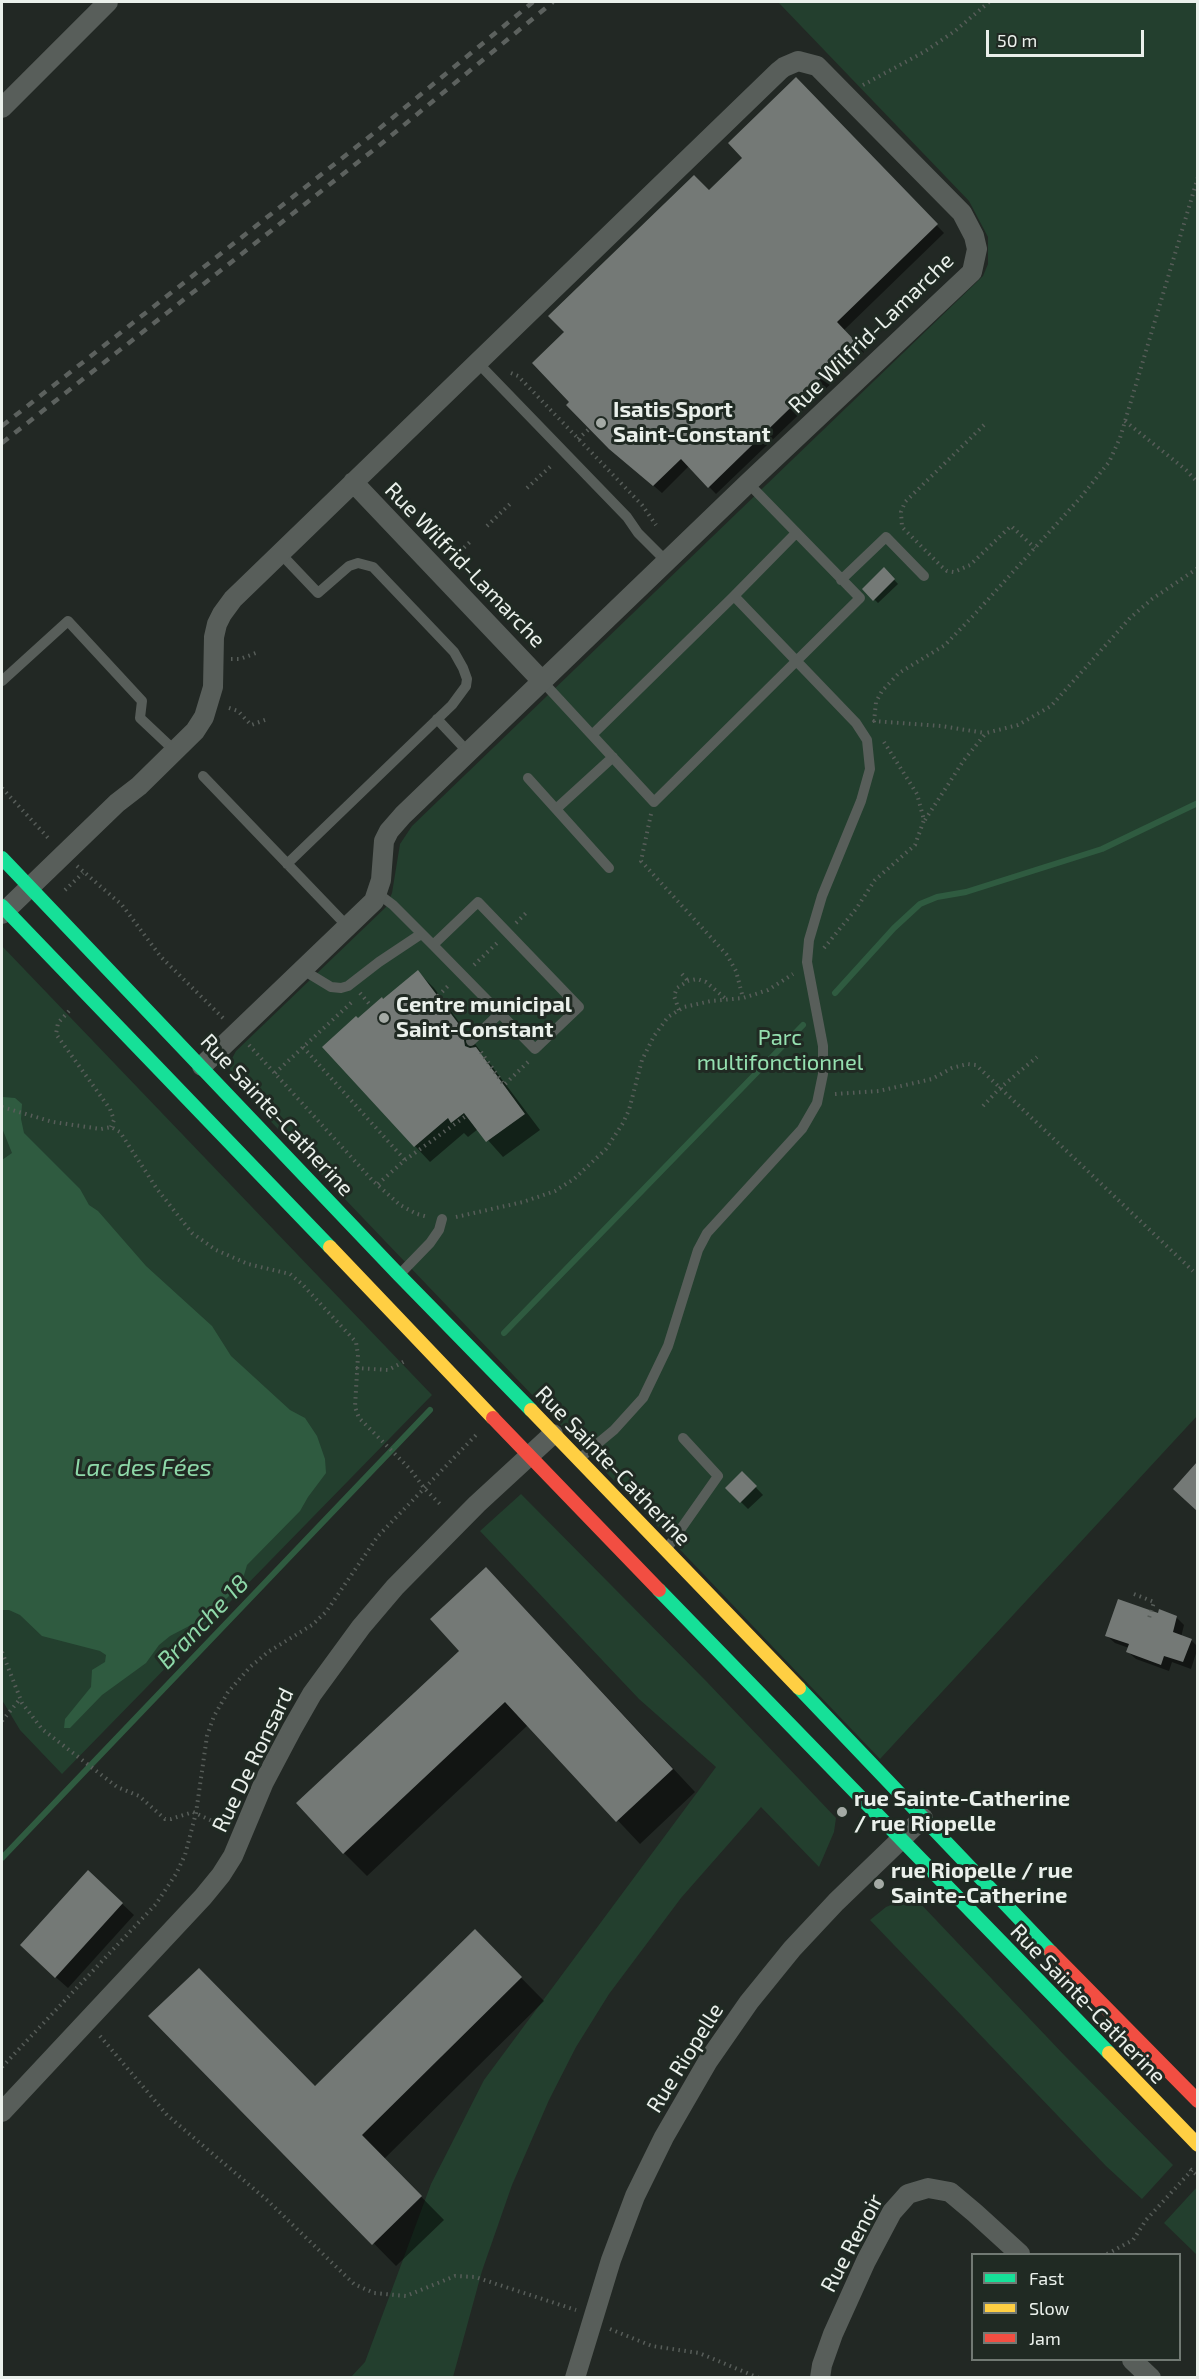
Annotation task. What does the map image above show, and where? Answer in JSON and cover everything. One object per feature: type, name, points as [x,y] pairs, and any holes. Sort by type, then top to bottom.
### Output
[{"type":"street","points":[[2,108],[108,2]]},
{"type":"street","name":"Rue Wilfrid-Lamarche","points":[[3,910],[117,803],[139,786],[200,724],[209,704],[213,687],[214,637],[222,614],[233,599],[784,66],[798,61],[817,66],[962,213],[974,236],[976,249],[972,272],[748,483],[404,814],[389,831],[384,841],[381,880],[377,893],[367,909],[202,1066]]},
{"type":"street","name":"Rue Wilfrid-Lamarche","points":[[353,482],[542,681]]},
{"type":"street","name":"Rue Sainte-Catherine","points":[[2,858],[399,1275],[1197,2101]]},
{"type":"street","name":"Rue Sainte-Catherine","points":[[3,910],[1197,2145]]},
{"type":"street","name":"Rue De Ronsard","points":[[2,2112],[221,1875],[233,1856],[264,1782],[292,1729],[312,1694],[361,1627],[395,1587],[477,1504],[553,1434]]},
{"type":"street","name":"Rue Riopelle","points":[[575,2378],[611,2260],[635,2196],[664,2137],[708,2061],[749,2002],[785,1957],[837,1902],[923,1818]]},
{"type":"street","name":"Rue Renoir","points":[[820,2378],[833,2334],[858,2278],[892,2212],[908,2194],[928,2187],[950,2192],[1019,2253]]},
{"type":"street","points":[[1133,2361],[1151,2378]]},
{"type":"lane","points":[[477,363],[627,517],[667,562]]},
{"type":"lane","points":[[542,681],[654,801],[860,598],[748,483]]},
{"type":"lane","points":[[592,735],[796,533]]},
{"type":"lane","points":[[842,580],[886,537],[924,576]]},
{"type":"lane","points":[[280,554],[318,593],[349,566],[358,563],[373,567],[454,652],[467,679],[466,686],[459,696],[437,719],[287,864]]},
{"type":"lane","points":[[578,1459],[614,1430],[643,1398],[668,1346],[698,1250],[707,1233],[802,1130],[817,1103],[823,1074],[823,1046],[807,962],[809,940],[822,896],[861,801],[870,769],[867,741],[856,723],[734,596]]},
{"type":"lane","points":[[2,681],[68,621],[142,701],[140,718],[175,751]]},
{"type":"lane","points":[[437,719],[468,752]]},
{"type":"lane","points":[[556,809],[613,757]]},
{"type":"lane","points":[[203,776],[348,927]]},
{"type":"lane","points":[[528,778],[609,868]]},
{"type":"lane","points":[[377,893],[393,905],[535,1049],[579,1007],[477,902],[433,945]]},
{"type":"lane","points":[[303,970],[331,987],[348,986],[421,934]]},
{"type":"lane","points":[[471,1041],[500,1013]]},
{"type":"lane","points":[[399,1275],[430,1243],[439,1230],[442,1219]]},
{"type":"lane","points":[[666,1550],[718,1476],[683,1438]]},
{"type":"path","points":[[860,87],[924,52],[955,31],[989,2]]},
{"type":"path","points":[[1197,177],[1115,452],[1101,473],[1035,548],[945,645],[899,673],[887,685],[876,702],[874,722],[941,726],[986,733],[1018,725],[1050,706],[1130,618],[1152,599],[1197,568]]},
{"type":"path","points":[[502,369],[518,376],[642,505],[658,528]]},
{"type":"path","points":[[1125,421],[1165,453],[1197,483]]},
{"type":"path","points":[[984,425],[962,449],[905,502],[901,512],[902,527],[947,571],[954,572],[970,565],[1011,526],[1035,548]]},
{"type":"path","points":[[578,439],[589,429]]},
{"type":"path","points":[[527,488],[552,465]]},
{"type":"path","points":[[487,526],[512,502]]},
{"type":"path","points":[[446,564],[472,540]]},
{"type":"path","points":[[231,659],[240,659],[256,653]]},
{"type":"path","points":[[229,708],[238,711],[251,725],[265,720]]},
{"type":"path","points":[[824,948],[876,880],[915,845],[924,820],[964,760],[986,733]]},
{"type":"path","points":[[882,740],[916,794],[924,820]]},
{"type":"path","points":[[2,788],[50,840]]},
{"type":"path","points":[[654,801],[641,861],[727,955],[736,971],[743,998]]},
{"type":"path","name":"Rue Sainte-Catherine","points":[[75,864],[122,905],[161,957],[228,1024]]},
{"type":"path","points":[[60,896],[83,873]]},
{"type":"path","points":[[514,925],[527,912]]},
{"type":"path","points":[[471,968],[500,940]]},
{"type":"path","points":[[682,974],[688,981]]},
{"type":"path","points":[[442,1219],[540,1196],[574,1179],[606,1149],[623,1124],[647,1048],[668,1017],[679,1010],[711,1001],[743,998],[768,990],[794,974]]},
{"type":"path","points":[[438,996],[452,982],[445,975]]},
{"type":"path","points":[[679,1010],[674,996],[677,988],[688,981],[697,979],[706,982],[727,1000]]},
{"type":"path","points":[[275,1073],[368,988]]},
{"type":"path","points":[[361,994],[371,1006]]},
{"type":"path","points":[[70,1010],[58,1023],[56,1034],[110,1109],[114,1120],[111,1127]]},
{"type":"path","name":"Rue Sainte-Catherine","points":[[246,1042],[378,1185],[409,1210],[442,1219]]},
{"type":"path","points":[[303,1047],[405,1160]]},
{"type":"path","points":[[485,1048],[480,1053],[504,1085],[530,1060]]},
{"type":"path","points":[[983,1106],[1000,1088],[1037,1057]]},
{"type":"path","points":[[819,1093],[844,1095],[879,1091],[932,1079],[952,1068],[967,1064],[975,1065],[1193,1271]]},
{"type":"path","points":[[2,1107],[53,1122],[101,1129],[111,1127],[120,1132],[157,1189],[192,1233],[216,1250],[242,1262],[291,1274],[356,1342],[358,1354],[355,1394],[357,1413],[368,1428],[410,1469],[440,1504]]},
{"type":"path","points":[[378,1185],[405,1160],[466,1116]]},
{"type":"path","points":[[356,1368],[388,1370],[408,1359]]},
{"type":"path","name":"Rue De Ronsard","points":[[2,2067],[156,1904],[176,1874],[186,1855],[196,1813],[207,1736],[214,1716],[228,1692],[250,1667],[268,1652],[312,1625],[326,1612],[378,1536],[478,1432]]},
{"type":"path","points":[[1134,1594],[1154,1602],[1149,1618]]},
{"type":"path","points":[[2,1652],[20,1700],[42,1729],[117,1787],[139,1796],[165,1819],[196,1813],[228,1828]]},
{"type":"path","points":[[2,1721],[20,1700]]},
{"type":"path","points":[[64,2001],[87,2021],[167,2115],[267,2200],[354,2284],[374,2293],[406,2296],[455,2276],[475,2277],[577,2310]]},
{"type":"path","points":[[1109,2253],[1133,2240],[1146,2220],[1192,2170]]},
{"type":"path","points":[[605,2327],[652,2346],[699,2353],[759,2378]]},
{"type":"green space","name":"Parc multifonctionnel","points":[[778,2],[1197,2],[1197,1416],[880,1759],[234,1083],[230,1074],[230,1062],[236,1051],[386,907],[392,893],[400,844],[412,826],[983,276],[988,264],[988,237],[969,201]]},
{"type":"green space","points":[[2,946],[432,1395],[62,1774],[20,1730],[2,1700]]},
{"type":"green space","points":[[521,1494],[707,1682],[836,1818],[834,1832],[819,1867],[761,1807],[681,1898],[609,1994],[576,2047],[549,2100],[512,2185],[482,2271],[453,2377],[351,2377],[365,2362],[431,2184],[484,2080],[716,1767],[639,1699],[480,1531]]},
{"type":"green space","points":[[903,1900],[918,1901],[1065,2056],[1173,2165],[1142,2199],[1106,2166],[870,1920],[886,1907]]},
{"type":"green space","points":[[1198,2187],[1197,2255],[1164,2223]]},
{"type":"water","name":"Lac des Fées","points":[[3,1097],[15,1098],[22,1104],[21,1119],[24,1133],[80,1189],[89,1205],[98,1211],[146,1266],[212,1326],[231,1356],[290,1410],[305,1418],[317,1436],[325,1459],[326,1473],[300,1511],[247,1565],[242,1582],[227,1598],[193,1624],[170,1636],[159,1645],[146,1663],[102,1695],[70,1728],[64,1728],[65,1719],[91,1687],[92,1670],[105,1662],[106,1655],[100,1651],[42,1636],[20,1615],[9,1610],[2,1610],[2,1160],[12,1153],[2,1128]]},
{"type":"building","points":[[796,77],[938,224],[837,322],[857,343],[708,488],[681,459],[653,486],[609,449],[566,405],[569,402],[532,363],[564,332],[548,316],[694,175],[709,190],[742,158],[728,143]]},
{"type":"building","points":[[884,567],[895,579],[873,601],[862,589]]},
{"type":"building","points":[[418,970],[467,1035],[464,1040],[465,1046],[476,1047],[525,1114],[486,1142],[464,1113],[451,1123],[448,1118],[414,1147],[322,1047],[356,1016],[358,1018]]},
{"type":"building","points":[[1197,1462],[1197,1511],[1173,1489]]},
{"type":"building","points":[[742,1471],[757,1486],[740,1503],[725,1488]]},
{"type":"building","points":[[486,1567],[673,1769],[616,1822],[505,1702],[343,1854],[296,1803],[459,1651],[430,1619]]},
{"type":"building","points":[[1118,1599],[1158,1613],[1159,1609],[1177,1616],[1173,1632],[1192,1639],[1183,1662],[1164,1656],[1161,1665],[1126,1652],[1129,1644],[1105,1636]]},
{"type":"building","points":[[88,1870],[123,1903],[55,1978],[20,1945]]},
{"type":"building","points":[[475,1929],[522,1977],[362,2135],[422,2196],[372,2245],[148,2016],[199,1968],[315,2086]]},
{"type":"waterway","points":[[835,993],[894,928],[920,904],[937,897],[966,892],[1102,849],[1198,803]]},
{"type":"waterway","points":[[504,1333],[803,1025]]},
{"type":"waterway","name":"Branche 18","points":[[2,1858],[430,1410]]},
{"type":"railway","points":[[2,426],[374,133],[533,2]]},
{"type":"railway","points":[[2,443],[381,144],[553,2]]},
{"type":"traffic: fast","points":[[2,858],[399,1275],[531,1410]]},
{"type":"traffic: fast","points":[[2,906],[330,1247]]},
{"type":"traffic: fast","points":[[659,1590],[1109,2053]]},
{"type":"traffic: fast","points":[[799,1688],[1051,1952]]},
{"type":"traffic: slow","points":[[330,1247],[493,1418]]},
{"type":"traffic: slow","points":[[531,1410],[799,1688]]},
{"type":"traffic: slow","points":[[1109,2053],[1198,2145]]},
{"type":"traffic: jam","points":[[493,1418],[659,1590]]},
{"type":"traffic: jam","points":[[1051,1952],[1198,2101]]},
{"type":"place","name":"Isatis Sport Saint-Constant","points":[[601,423]]},
{"type":"place","name":"Centre municipal Saint-Constant","points":[[384,1018]]},
{"type":"place","name":"rue Sainte-Catherine / rue Riopelle","points":[[842,1812]]},
{"type":"place","name":"rue Riopelle / rue Sainte-Catherine","points":[[879,1884]]}]
